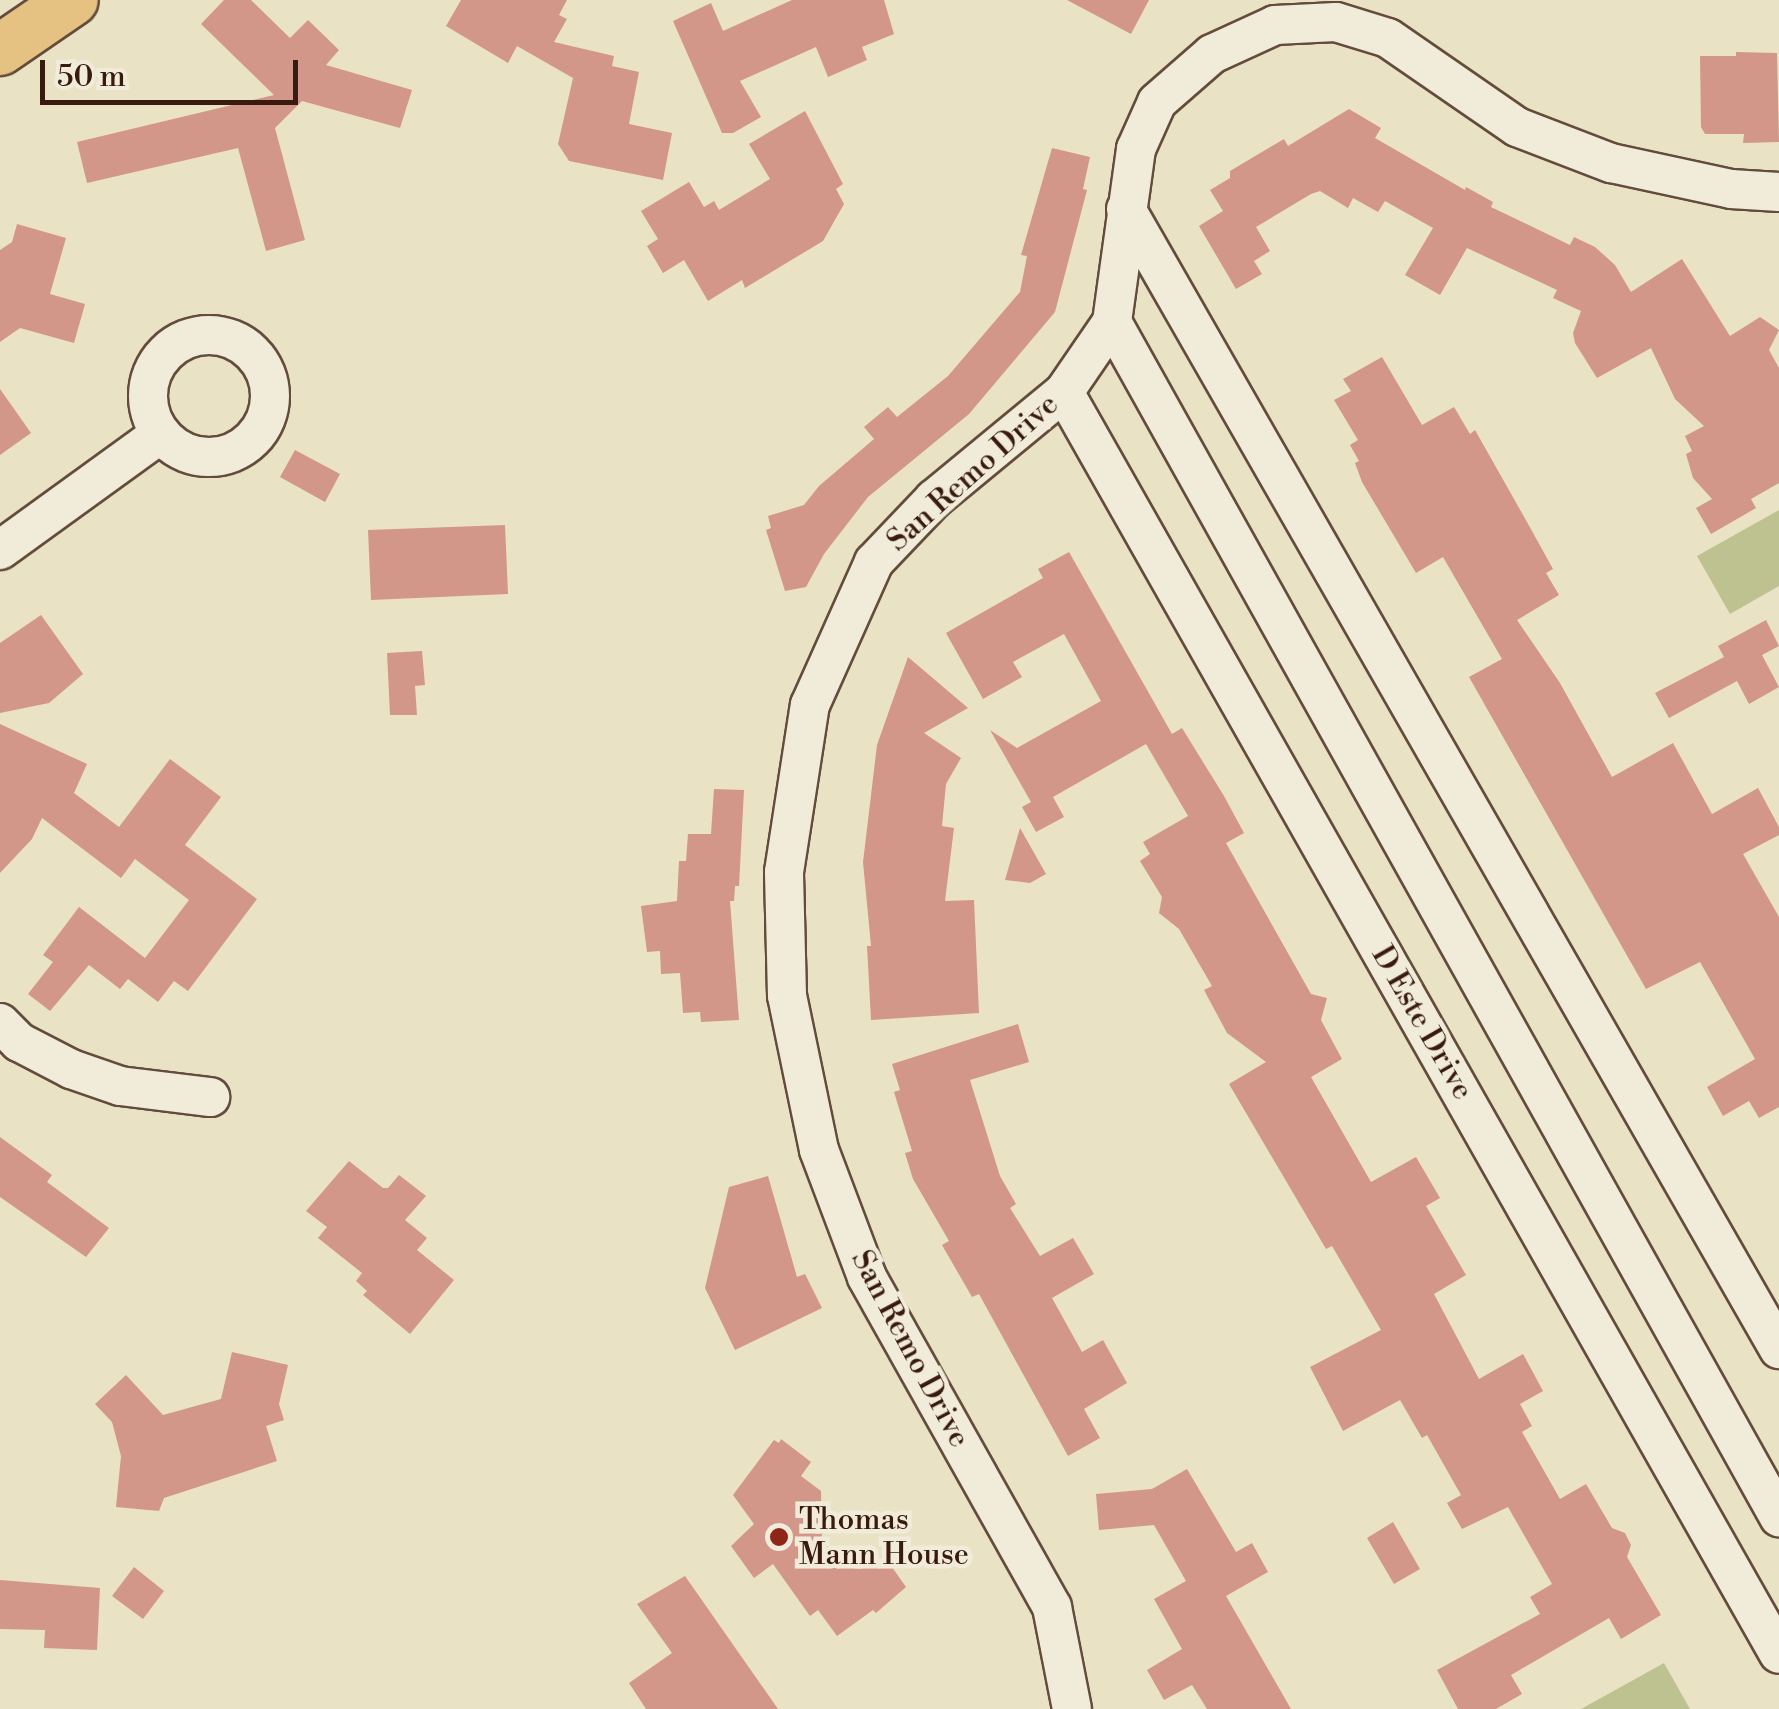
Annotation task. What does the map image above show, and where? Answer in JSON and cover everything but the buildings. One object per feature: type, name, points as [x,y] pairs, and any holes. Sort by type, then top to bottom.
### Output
[{"type":"main road","points":[[0,50],[73,0]]},
{"type":"street","name":"San Remo Drive","points":[[1072,1709],[1052,1607],[867,1277],[819,1150],[788,996],[784,872],[810,705],[874,562],[934,499],[1064,392],[1112,322],[1136,149],[1157,102],[1212,54],[1275,25],[1336,22],[1388,38],[1517,126],[1596,157],[1731,188],[1779,192]]},
{"type":"street","points":[[1126,208],[1779,1349]]},
{"type":"street","points":[[1112,322],[1779,1517]]},
{"type":"street","name":"D Este Drive","points":[[1064,392],[1779,1654]]},
{"type":"street","points":[[0,550],[160,434]]},
{"type":"street","points":[[0,1023],[18,1042],[71,1069],[120,1086],[210,1097]]},
{"type":"green space","points":[[1779,510],[1779,586],[1730,614],[1697,556]]},
{"type":"green space","points":[[1664,1663],[1690,1709],[1581,1709]]},
{"type":"place","name":"Thomas Mann House","points":[[779,1537]]}]
